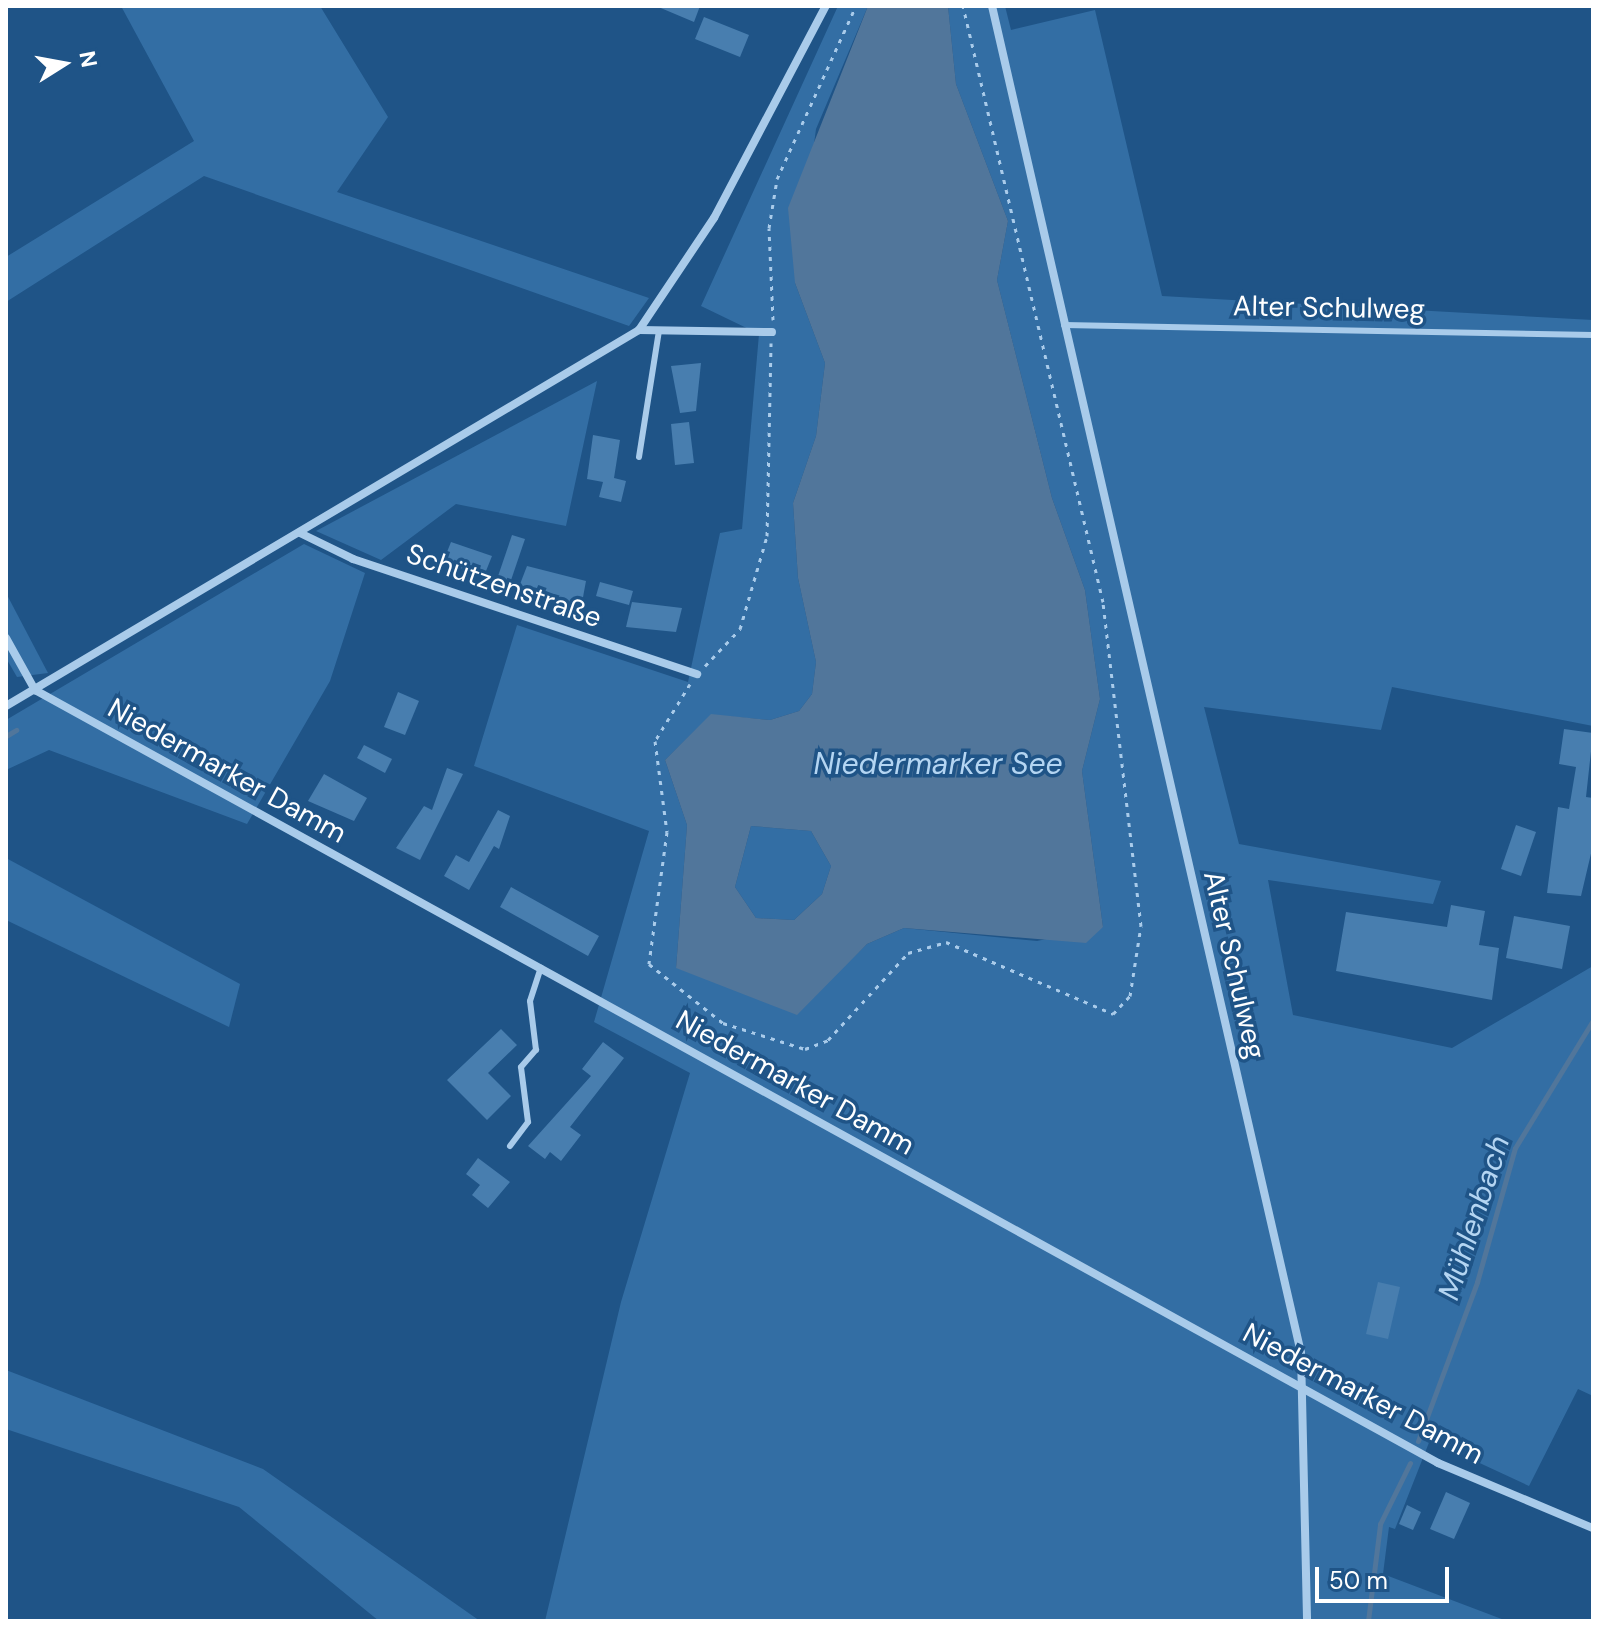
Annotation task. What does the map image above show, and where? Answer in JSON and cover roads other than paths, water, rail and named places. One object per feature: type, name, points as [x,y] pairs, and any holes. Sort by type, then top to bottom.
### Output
[{"type":"street","points":[[6,706],[639,330],[714,218],[826,6]]},
{"type":"street","name":"Alter Schulweg","points":[[992,6],[1304,1389],[1307,1621]]},
{"type":"street","points":[[639,330],[772,332]]},
{"type":"street","name":"Schützenstraße","points":[[300,533],[353,559],[697,674]]},
{"type":"street","points":[[6,638],[35,690]]},
{"type":"street","name":"Niedermarker Damm","points":[[35,690],[1438,1463],[1593,1528]]},
{"type":"lane","name":"Alter Schulweg","points":[[1064,325],[1593,335]]},
{"type":"lane","points":[[639,457],[659,331]]},
{"type":"lane","points":[[510,1146],[528,1122],[521,1067],[536,1050],[530,1001],[541,968]]},
{"type":"water","name":"Niedermarker See","points":[[868,6],[948,6],[956,84],[1008,221],[997,280],[1052,498],[1085,590],[1100,699],[1082,771],[1103,927],[1086,943],[904,928],[867,944],[797,1015],[676,968],[687,825],[665,760],[711,714],[770,720],[799,711],[812,694],[816,662],[798,578],[793,503],[816,436],[825,363],[795,283],[788,208]],"holes":[[[751,826],[811,831],[831,866],[822,894],[794,920],[756,918],[735,887]]]},
{"type":"waterway","points":[[6,736],[16,730]]},
{"type":"waterway","name":"Mühlenbach","points":[[1418,1441],[1477,1282],[1515,1148],[1593,1020]]},
{"type":"waterway","name":"Mühlenbach","points":[[1368,1621],[1380,1524],[1410,1463]]}]
